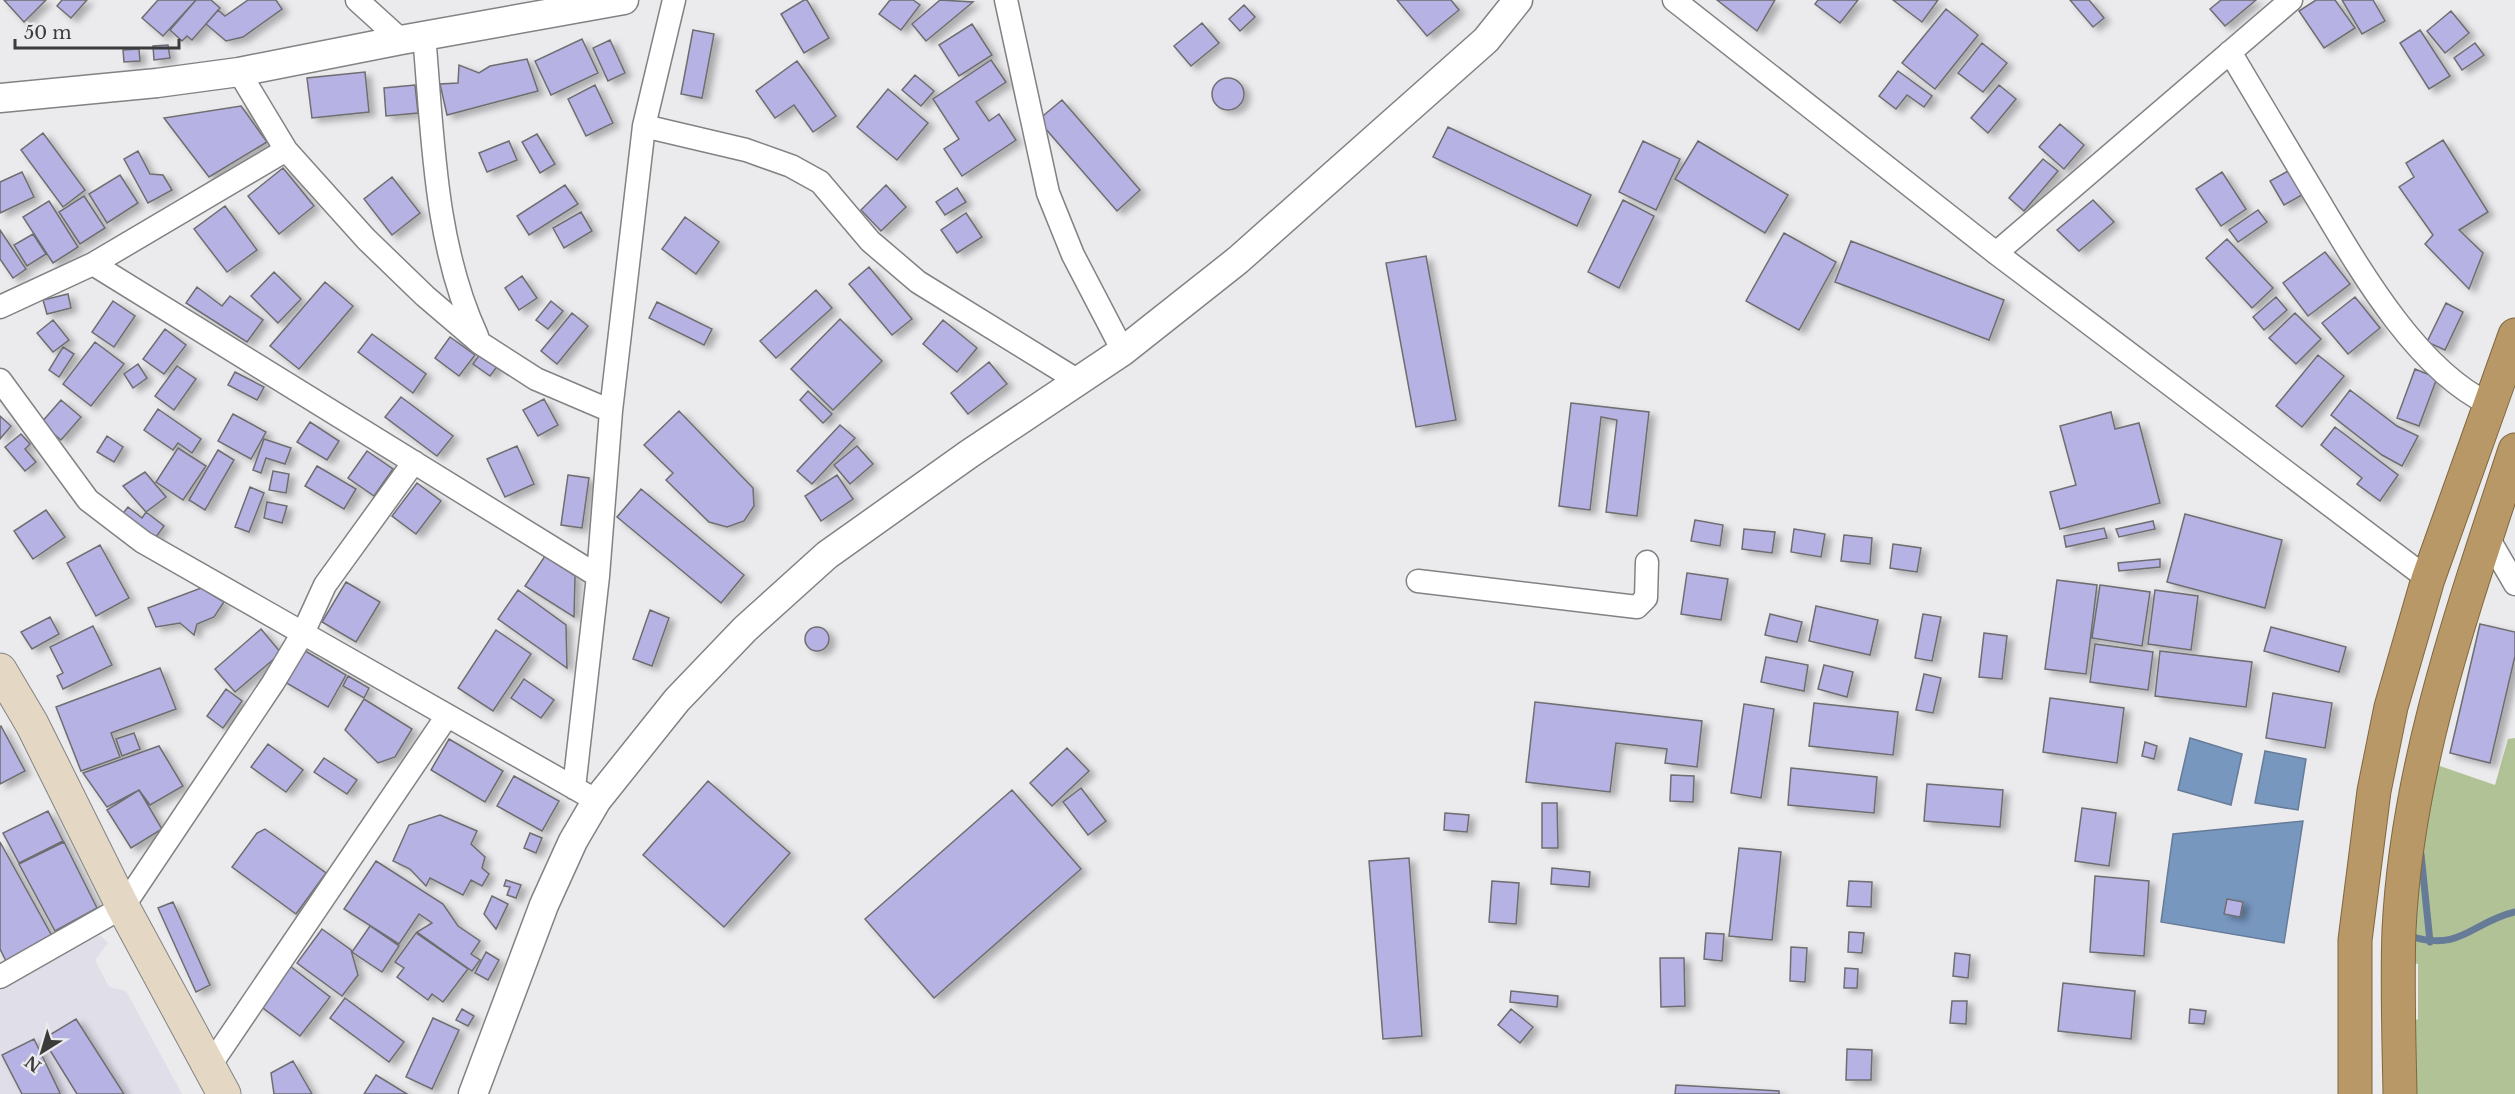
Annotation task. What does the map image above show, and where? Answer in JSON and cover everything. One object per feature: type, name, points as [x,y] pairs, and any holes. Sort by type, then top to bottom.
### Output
[{"type":"highway","points":[[2355,1094],[2355,940],[2374,791],[2391,707],[2428,579],[2515,334]]},
{"type":"highway","points":[[2400,1094],[2399,930],[2417,792],[2443,677],[2515,450]]},
{"type":"main road","points":[[5,690],[216,1080]]},
{"type":"street","points":[[357,0],[412,38],[448,244],[462,302],[480,343]]},
{"type":"street","points":[[0,98],[157,83],[239,72],[624,0]]},
{"type":"street","points":[[473,1094],[586,794],[598,576],[611,411],[644,126],[674,0]]},
{"type":"street","points":[[1006,0],[1048,193],[1072,255],[1123,351]]},
{"type":"street","points":[[586,794],[745,629],[827,555],[969,454],[1080,382],[1238,260],[1486,40],[1518,0]]},
{"type":"street","points":[[1674,0],[1996,253],[2428,579]]},
{"type":"street","points":[[1996,253],[2291,0]]},
{"type":"street","points":[[2230,52],[2372,290],[2436,366],[2469,395],[2489,404]]},
{"type":"street","points":[[239,72],[286,150],[366,239],[425,296],[480,343],[536,379],[611,411]]},
{"type":"street","points":[[644,126],[746,150],[791,166],[820,182],[870,241],[918,282],[1080,382]]},
{"type":"street","points":[[0,307],[93,264],[286,150]]},
{"type":"street","points":[[93,264],[598,576]]},
{"type":"street","points":[[0,380],[88,500],[143,542],[586,794]]},
{"type":"street","points":[[0,977],[123,907],[303,633],[325,585],[414,462]]},
{"type":"street","points":[[2487,536],[2515,584]]},
{"type":"street","points":[[1418,581],[1637,607],[1646,598],[1647,562]]},
{"type":"street","points":[[216,1080],[447,716]]},
{"type":"shaded area","points":[[100,935],[108,943],[95,960],[109,987],[126,991],[182,1094],[0,1094],[0,991]]},
{"type":"green space","points":[[2515,738],[2515,1094],[2391,1094],[2388,1037],[2418,1019],[2418,964],[2391,957],[2411,759],[2440,766],[2495,785],[2508,739]]},
{"type":"water","points":[[2190,738],[2242,754],[2231,805],[2178,790]]},
{"type":"water","points":[[2265,751],[2306,759],[2298,810],[2255,803]]},
{"type":"water","points":[[2303,821],[2284,943],[2161,922],[2173,834]]},
{"type":"building","points":[[4,0],[46,0],[24,22]]},
{"type":"building","points":[[62,0],[87,0],[71,18],[57,6]]},
{"type":"building","points":[[158,0],[196,0],[163,36],[142,18]]},
{"type":"building","points":[[196,0],[211,0],[220,8],[192,40],[187,36],[182,41],[170,30]]},
{"type":"building","points":[[248,0],[276,0],[282,9],[243,37],[226,41],[206,24],[218,10],[225,16]]},
{"type":"building","points":[[807,0],[829,38],[804,53],[781,14]]},
{"type":"building","points":[[890,0],[913,0],[920,5],[901,30],[879,14]]},
{"type":"building","points":[[940,0],[973,2],[926,41],[912,24]]},
{"type":"building","points":[[1397,0],[1451,0],[1459,10],[1427,36]]},
{"type":"building","points":[[1717,0],[1775,0],[1757,31]]},
{"type":"building","points":[[1818,0],[1858,0],[1840,23],[1815,4]]},
{"type":"building","points":[[1893,0],[1938,0],[1922,22]]},
{"type":"building","points":[[2070,0],[2089,0],[2104,18],[2093,27]]},
{"type":"building","points":[[2221,0],[2256,0],[2225,26],[2210,9]]},
{"type":"building","points":[[2316,0],[2335,0],[2355,28],[2324,48],[2299,11]]},
{"type":"building","points":[[2342,0],[2373,0],[2385,21],[2362,34]]},
{"type":"building","points":[[1244,5],[1255,17],[1240,31],[1229,19]]},
{"type":"building","points":[[1946,9],[1978,35],[1935,89],[1902,63]]},
{"type":"building","points":[[2451,11],[2469,33],[2445,53],[2427,31]]},
{"type":"building","points":[[1202,23],[1219,43],[1191,66],[1174,46]]},
{"type":"building","points":[[972,24],[992,55],[959,76],[939,45]]},
{"type":"building","points":[[693,30],[714,34],[702,98],[681,94]]},
{"type":"building","points":[[2420,30],[2450,76],[2429,89],[2400,43]]},
{"type":"building","points":[[582,39],[598,73],[551,95],[535,61]]},
{"type":"building","points":[[610,40],[625,73],[608,81],[593,48]]},
{"type":"building","points":[[1982,43],[2007,63],[1983,92],[1958,73]]},
{"type":"building","points":[[2475,43],[2484,55],[2462,70],[2454,58]]},
{"type":"building","points":[[168,45],[170,58],[154,60],[153,46]]},
{"type":"building","points":[[139,49],[140,61],[124,62],[123,50]]},
{"type":"building","points":[[527,59],[538,91],[447,115],[440,84],[458,83],[459,65],[479,73],[490,66]]},
{"type":"building","points":[[991,60],[1006,82],[976,102],[989,121],[999,114],[1016,140],[962,176],[944,149],[959,139],[933,99]]},
{"type":"building","points":[[797,61],[836,116],[813,132],[794,105],[775,118],[756,91]]},
{"type":"building","points":[[1898,71],[1932,96],[1924,107],[1907,95],[1896,109],[1879,96]]},
{"type":"building","points":[[365,72],[369,112],[312,118],[307,78]]},
{"type":"building","points":[[915,75],[934,91],[921,106],[902,90]]},
{"type":"building","points":[[1228,78],[1239,83],[1244,94],[1239,105],[1228,110],[1217,105],[1212,94],[1217,83]]},
{"type":"building","points":[[415,85],[418,113],[386,116],[384,88]]},
{"type":"building","points":[[595,85],[613,123],[586,136],[568,99]]},
{"type":"building","points":[[1999,85],[2016,99],[1988,133],[1971,118]]},
{"type":"building","points":[[888,89],[928,123],[897,160],[857,127]]},
{"type":"building","points":[[1062,100],[1140,190],[1117,211],[1038,120]]},
{"type":"building","points":[[241,106],[267,142],[209,177],[164,118]]},
{"type":"building","points":[[2060,124],[2084,145],[2064,169],[2039,147]]},
{"type":"building","points":[[1448,127],[1591,195],[1577,226],[1433,157]]},
{"type":"building","points":[[43,133],[85,190],[63,207],[21,150]]},
{"type":"building","points":[[537,134],[555,164],[540,173],[522,142]]},
{"type":"building","points":[[2443,140],[2488,212],[2459,230],[2483,253],[2469,289],[2425,244],[2433,235],[2399,187],[2414,177],[2406,163]]},
{"type":"building","points":[[509,141],[517,160],[487,172],[479,153]]},
{"type":"building","points":[[1643,141],[1680,159],[1656,210],[1619,192]]},
{"type":"building","points":[[1698,141],[1788,195],[1765,233],[1675,179]]},
{"type":"building","points":[[138,151],[150,174],[163,175],[172,190],[148,203],[124,159]]},
{"type":"building","points":[[2043,159],[2058,171],[2024,211],[2009,198]]},
{"type":"building","points":[[283,168],[314,206],[279,234],[248,196]]},
{"type":"building","points":[[2288,171],[2302,195],[2284,205],[2270,181]]},
{"type":"building","points":[[22,172],[34,197],[0,213],[0,182]]},
{"type":"building","points":[[2222,172],[2246,209],[2221,226],[2196,189]]},
{"type":"building","points":[[120,175],[138,203],[107,223],[89,194]]},
{"type":"building","points":[[392,177],[420,213],[392,235],[364,199]]},
{"type":"building","points":[[565,185],[578,204],[529,235],[517,216]]},
{"type":"building","points":[[886,185],[906,207],[881,231],[861,210]]},
{"type":"building","points":[[957,188],[966,202],[945,215],[936,202]]},
{"type":"building","points":[[84,196],[105,228],[80,244],[59,212]]},
{"type":"building","points":[[1623,200],[1654,216],[1619,288],[1588,272]]},
{"type":"building","points":[[2093,200],[2114,222],[2079,251],[2057,230]]},
{"type":"building","points":[[49,201],[78,247],[53,263],[23,217]]},
{"type":"building","points":[[225,206],[257,250],[227,272],[194,229]]},
{"type":"building","points":[[2258,210],[2267,222],[2238,242],[2229,230]]},
{"type":"building","points":[[581,212],[592,231],[564,248],[553,228]]},
{"type":"building","points":[[966,213],[982,237],[957,253],[941,230]]},
{"type":"building","points":[[685,217],[719,242],[696,274],[662,249]]},
{"type":"building","points":[[0,230],[26,269],[13,278],[0,259]]},
{"type":"building","points":[[1784,233],[1836,262],[1799,330],[1746,301]]},
{"type":"building","points":[[33,234],[46,254],[27,266],[14,245]]},
{"type":"building","points":[[2227,239],[2273,288],[2252,308],[2206,258]]},
{"type":"building","points":[[1851,241],[2004,300],[1989,340],[1835,282]]},
{"type":"building","points":[[2325,252],[2350,284],[2308,316],[2283,283]]},
{"type":"building","points":[[1426,256],[1456,420],[1416,427],[1386,263]]},
{"type":"building","points":[[869,267],[912,319],[892,335],[849,284]]},
{"type":"building","points":[[274,272],[301,299],[278,323],[251,296]]},
{"type":"building","points":[[522,276],[537,298],[519,310],[505,288]]},
{"type":"building","points":[[325,282],[353,306],[299,369],[270,346]]},
{"type":"building","points":[[197,287],[222,306],[230,296],[263,320],[247,342],[186,303]]},
{"type":"building","points":[[816,290],[832,308],[776,358],[760,341]]},
{"type":"building","points":[[68,294],[71,308],[47,314],[43,300]]},
{"type":"building","points":[[2276,297],[2287,310],[2264,330],[2253,317]]},
{"type":"building","points":[[2355,297],[2380,328],[2348,354],[2322,323]]},
{"type":"building","points":[[113,301],[135,316],[114,347],[92,332]]},
{"type":"building","points":[[551,301],[563,311],[548,329],[536,320]]},
{"type":"building","points":[[657,302],[712,329],[704,345],[649,318]]},
{"type":"building","points":[[2446,303],[2463,312],[2445,350],[2427,342]]},
{"type":"building","points":[[572,313],[588,326],[557,364],[541,351]]},
{"type":"building","points":[[2295,313],[2321,339],[2296,364],[2269,338]]},
{"type":"building","points":[[840,319],[882,361],[833,410],[791,369]]},
{"type":"building","points":[[53,320],[69,340],[53,352],[37,333]]},
{"type":"building","points":[[943,320],[977,348],[957,372],[923,344]]},
{"type":"building","points":[[165,329],[186,345],[164,374],[143,359]]},
{"type":"building","points":[[372,334],[426,374],[413,393],[358,352]]},
{"type":"building","points":[[450,337],[475,355],[459,376],[435,358]]},
{"type":"building","points":[[95,342],[124,364],[91,406],[63,384]]},
{"type":"building","points":[[63,347],[74,354],[59,377],[49,370]]},
{"type":"building","points":[[482,351],[499,364],[490,376],[473,364]]},
{"type":"building","points":[[2318,355],[2344,376],[2302,427],[2276,406]]},
{"type":"building","points":[[989,362],[1007,384],[968,414],[951,393]]},
{"type":"building","points":[[138,364],[147,378],[133,388],[124,374]]},
{"type":"building","points":[[177,366],[196,379],[174,410],[155,396]]},
{"type":"building","points":[[2415,369],[2437,378],[2419,426],[2397,418]]},
{"type":"building","points":[[235,372],[264,387],[257,400],[228,385]]},
{"type":"building","points":[[2350,390],[2397,426],[2418,436],[2402,466],[2382,455],[2331,415]]},
{"type":"building","points":[[808,391],[832,414],[823,423],[800,400]]},
{"type":"building","points":[[401,397],[453,436],[437,456],[385,417]]},
{"type":"building","points":[[544,399],[558,425],[538,436],[523,410]]},
{"type":"building","points":[[61,400],[81,417],[61,440],[41,423]]},
{"type":"building","points":[[1571,403],[1649,412],[1637,516],[1606,512],[1617,420],[1601,417],[1590,510],[1559,506]]},
{"type":"building","points":[[158,409],[201,439],[192,453],[178,443],[173,450],[144,430]]},
{"type":"building","points":[[679,411],[753,488],[754,506],[744,521],[727,527],[709,522],[666,480],[673,473],[644,445]]},
{"type":"building","points":[[2111,412],[2115,429],[2139,423],[2160,503],[2060,529],[2050,492],[2076,485],[2060,426]]},
{"type":"building","points":[[233,414],[266,432],[251,459],[218,441]]},
{"type":"building","points":[[0,416],[11,426],[0,439]]},
{"type":"building","points":[[310,422],[339,441],[327,460],[297,442]]},
{"type":"building","points":[[840,425],[855,438],[812,484],[797,471]]},
{"type":"building","points":[[2335,427],[2398,475],[2380,501],[2357,484],[2362,478],[2321,445]]},
{"type":"building","points":[[21,434],[30,444],[25,449],[36,462],[25,471],[5,447]]},
{"type":"building","points":[[107,436],[123,447],[114,462],[97,452]]},
{"type":"building","points":[[264,439],[291,448],[285,464],[266,458],[261,473],[253,470]]},
{"type":"building","points":[[517,446],[534,484],[505,497],[487,459]]},
{"type":"building","points":[[857,446],[873,464],[850,484],[834,465]]},
{"type":"building","points":[[178,448],[206,466],[183,500],[156,482]]},
{"type":"building","points":[[218,450],[234,460],[205,510],[189,500]]},
{"type":"building","points":[[367,451],[393,469],[374,496],[348,478]]},
{"type":"building","points":[[317,466],[356,489],[344,509],[305,486]]},
{"type":"building","points":[[273,471],[289,474],[286,493],[269,490]]},
{"type":"building","points":[[145,472],[166,497],[146,512],[123,486]]},
{"type":"building","points":[[568,475],[589,478],[582,528],[561,525]]},
{"type":"building","points":[[837,475],[853,499],[821,521],[805,496]]},
{"type":"building","points":[[417,483],[441,501],[416,534],[392,516]]},
{"type":"building","points":[[250,487],[264,493],[249,532],[235,527]]},
{"type":"building","points":[[641,489],[744,575],[721,603],[617,517]]},
{"type":"building","points":[[267,502],[287,506],[282,523],[264,518]]},
{"type":"building","points":[[128,507],[142,518],[146,512],[164,526],[153,541],[120,517]]},
{"type":"building","points":[[46,510],[65,537],[33,559],[14,531]]},
{"type":"building","points":[[2185,514],[2282,540],[2265,608],[2167,582]]},
{"type":"building","points":[[1695,520],[1723,525],[1720,546],[1691,541]]},
{"type":"building","points":[[2153,521],[2155,529],[2119,537],[2116,529]]},
{"type":"building","points":[[2104,528],[2107,538],[2066,547],[2064,536]]},
{"type":"building","points":[[1744,529],[1775,532],[1772,553],[1742,549]]},
{"type":"building","points":[[1794,529],[1825,534],[1821,557],[1791,552]]},
{"type":"building","points":[[1844,535],[1872,538],[1870,564],[1841,561]]},
{"type":"building","points":[[1893,544],[1921,548],[1917,572],[1890,568]]},
{"type":"building","points":[[100,545],[129,598],[96,616],[67,563]]},
{"type":"building","points":[[545,556],[575,576],[574,617],[525,586]]},
{"type":"building","points":[[2160,559],[2160,567],[2119,571],[2118,563]]},
{"type":"building","points":[[1687,573],[1728,579],[1721,620],[1681,614]]},
{"type":"building","points":[[2057,580],[2097,585],[2086,674],[2045,669]]},
{"type":"building","points":[[346,582],[380,602],[356,642],[322,622]]},
{"type":"building","points":[[2100,585],[2150,592],[2142,646],[2092,638]]},
{"type":"building","points":[[201,588],[224,602],[214,617],[197,624],[194,635],[180,623],[156,627],[148,608]]},
{"type":"building","points":[[518,590],[566,625],[567,668],[498,619]]},
{"type":"building","points":[[2155,590],[2198,596],[2191,650],[2148,644]]},
{"type":"building","points":[[1816,606],[1878,620],[1870,655],[1809,641]]},
{"type":"building","points":[[650,610],[669,618],[652,666],[633,659]]},
{"type":"building","points":[[1770,614],[1802,622],[1797,642],[1765,635]]},
{"type":"building","points":[[1923,614],[1941,617],[1932,661],[1915,658]]},
{"type":"building","points":[[50,617],[59,634],[32,649],[21,632]]},
{"type":"building","points":[[2480,624],[2515,632],[2515,656],[2490,763],[2450,753]]},
{"type":"building","points":[[93,626],[112,665],[63,689],[57,676],[63,673],[50,647]]},
{"type":"building","points":[[817,627],[825,631],[829,639],[825,647],[817,651],[809,647],[805,639],[809,631]]},
{"type":"building","points":[[2271,627],[2346,647],[2339,672],[2264,651]]},
{"type":"building","points":[[261,629],[281,653],[235,692],[215,669]]},
{"type":"building","points":[[496,630],[531,654],[493,711],[458,688]]},
{"type":"building","points":[[1984,633],[2007,636],[2002,679],[1979,677]]},
{"type":"building","points":[[2095,644],[2153,652],[2148,690],[2090,682]]},
{"type":"building","points":[[302,649],[346,675],[328,707],[283,681]]},
{"type":"building","points":[[2160,651],[2252,662],[2246,707],[2155,696]]},
{"type":"building","points":[[1766,657],[1808,665],[1804,691],[1761,682]]},
{"type":"building","points":[[1824,665],[1853,672],[1847,697],[1818,689]]},
{"type":"building","points":[[160,668],[176,709],[111,733],[120,757],[81,771],[56,707]]},
{"type":"building","points":[[1924,674],[1941,678],[1933,713],[1916,710]]},
{"type":"building","points":[[348,676],[369,688],[364,698],[343,686]]},
{"type":"building","points":[[524,679],[554,700],[541,718],[511,698]]},
{"type":"building","points":[[226,689],[242,701],[223,728],[207,716]]},
{"type":"building","points":[[2273,693],[2332,703],[2325,748],[2266,738]]},
{"type":"building","points":[[2050,698],[2124,708],[2117,763],[2043,752]]},
{"type":"building","points":[[364,699],[412,729],[395,757],[378,763],[345,730]]},
{"type":"building","points":[[1535,702],[1702,721],[1697,767],[1665,763],[1667,749],[1616,743],[1610,792],[1526,782]]},
{"type":"building","points":[[1814,703],[1898,712],[1893,755],[1809,746]]},
{"type":"building","points":[[1744,704],[1774,709],[1761,798],[1731,793]]},
{"type":"building","points":[[0,727],[25,771],[0,784]]},
{"type":"building","points":[[134,733],[140,749],[122,756],[116,739]]},
{"type":"building","points":[[449,739],[503,771],[485,802],[431,770]]},
{"type":"building","points":[[2145,742],[2157,746],[2154,759],[2142,756]]},
{"type":"building","points":[[268,744],[303,770],[286,792],[251,767]]},
{"type":"building","points":[[159,746],[183,786],[150,805],[139,790],[107,807],[83,773]]},
{"type":"building","points":[[1067,748],[1089,771],[1052,806],[1030,783]]},
{"type":"building","points":[[324,758],[357,780],[347,794],[314,772]]},
{"type":"building","points":[[1791,768],[1877,777],[1874,813],[1788,805]]},
{"type":"building","points":[[1671,775],[1694,776],[1693,802],[1670,801]]},
{"type":"building","points":[[514,776],[559,801],[542,831],[497,806]]},
{"type":"building","points":[[708,781],[790,853],[724,927],[643,855]]},
{"type":"building","points":[[1927,784],[2003,790],[2000,827],[1924,821]]},
{"type":"building","points":[[1081,788],[1106,821],[1088,835],[1063,802]]},
{"type":"building","points":[[139,790],[162,829],[131,848],[107,810]]},
{"type":"building","points":[[1012,790],[1081,869],[934,998],[865,919]]},
{"type":"building","points":[[1542,803],[1557,803],[1558,848],[1542,848]]},
{"type":"building","points":[[2082,808],[2116,813],[2109,866],[2075,861]]},
{"type":"building","points":[[48,811],[63,841],[19,863],[3,833]]},
{"type":"building","points":[[1445,813],[1469,815],[1467,832],[1444,830]]},
{"type":"building","points":[[440,815],[477,831],[471,844],[485,857],[482,868],[489,874],[482,886],[471,880],[463,895],[430,878],[426,886],[410,869],[393,861],[409,825]]},
{"type":"building","points":[[265,829],[326,873],[296,914],[232,867],[257,833]]},
{"type":"building","points":[[530,833],[542,838],[536,853],[524,848]]},
{"type":"building","points":[[0,842],[52,936],[6,961],[0,949]]},
{"type":"building","points":[[64,842],[97,908],[55,931],[19,864]]},
{"type":"building","points":[[1739,848],[1781,852],[1772,940],[1729,936]]},
{"type":"building","points":[[1409,858],[1422,1036],[1383,1039],[1369,861]]},
{"type":"building","points":[[376,861],[443,904],[458,926],[480,941],[471,954],[480,960],[472,971],[417,932],[432,923],[419,914],[399,944],[344,909]]},
{"type":"building","points":[[1552,868],[1590,872],[1589,887],[1551,884]]},
{"type":"building","points":[[2095,876],[2149,881],[2144,956],[2090,952]]},
{"type":"building","points":[[506,880],[521,885],[516,898],[507,895],[510,887],[504,886]]},
{"type":"building","points":[[1492,881],[1519,883],[1516,924],[1489,922]]},
{"type":"building","points":[[1849,881],[1872,882],[1871,907],[1847,906]]},
{"type":"building","points":[[492,896],[508,904],[496,929],[484,914]]},
{"type":"building","points":[[2227,899],[2243,902],[2240,917],[2224,914]]},
{"type":"building","points":[[173,902],[210,985],[196,992],[158,908]]},
{"type":"building","points":[[370,926],[399,946],[382,972],[352,952]]},
{"type":"building","points":[[322,929],[351,950],[358,975],[342,996],[297,963]]},
{"type":"building","points":[[1849,932],[1864,933],[1862,953],[1848,952]]},
{"type":"building","points":[[416,933],[468,969],[443,1002],[432,994],[428,1000],[397,977],[404,968],[395,962]]},
{"type":"building","points":[[1706,933],[1724,934],[1722,961],[1704,959]]},
{"type":"building","points":[[1791,947],[1807,948],[1805,982],[1790,981]]},
{"type":"building","points":[[486,952],[499,960],[488,980],[475,973]]},
{"type":"building","points":[[1955,953],[1970,955],[1968,978],[1953,976]]},
{"type":"building","points":[[1660,958],[1684,958],[1685,1006],[1661,1007]]},
{"type":"building","points":[[286,963],[330,997],[300,1036],[255,1002]]},
{"type":"building","points":[[1845,968],[1858,969],[1857,988],[1844,988]]},
{"type":"building","points":[[2063,983],[2135,991],[2131,1039],[2058,1031]]},
{"type":"building","points":[[1511,991],[1558,996],[1557,1007],[1510,1002]]},
{"type":"building","points":[[345,998],[404,1042],[389,1062],[330,1018]]},
{"type":"building","points":[[1952,1001],[1967,1001],[1966,1024],[1950,1023]]},
{"type":"building","points":[[462,1009],[474,1016],[468,1026],[456,1020]]},
{"type":"building","points":[[1511,1009],[1533,1027],[1520,1043],[1498,1025]]},
{"type":"building","points":[[2190,1009],[2206,1011],[2204,1024],[2189,1023]]},
{"type":"building","points":[[433,1018],[459,1030],[432,1089],[406,1077]]},
{"type":"building","points":[[76,1019],[124,1094],[77,1094],[43,1039]]},
{"type":"building","points":[[34,1039],[60,1093],[58,1094],[22,1094],[2,1055]]},
{"type":"building","points":[[1847,1049],[1872,1050],[1871,1080],[1846,1080]]},
{"type":"building","points":[[293,1061],[312,1094],[274,1094],[271,1073]]},
{"type":"building","points":[[376,1075],[407,1094],[364,1094]]},
{"type":"building","points":[[1676,1085],[1779,1091],[1779,1094],[1675,1094]]},
{"type":"waterway","points":[[2421,854],[2430,942]]},
{"type":"waterway","points":[[2413,937],[2430,940],[2455,938],[2515,912]]}]
